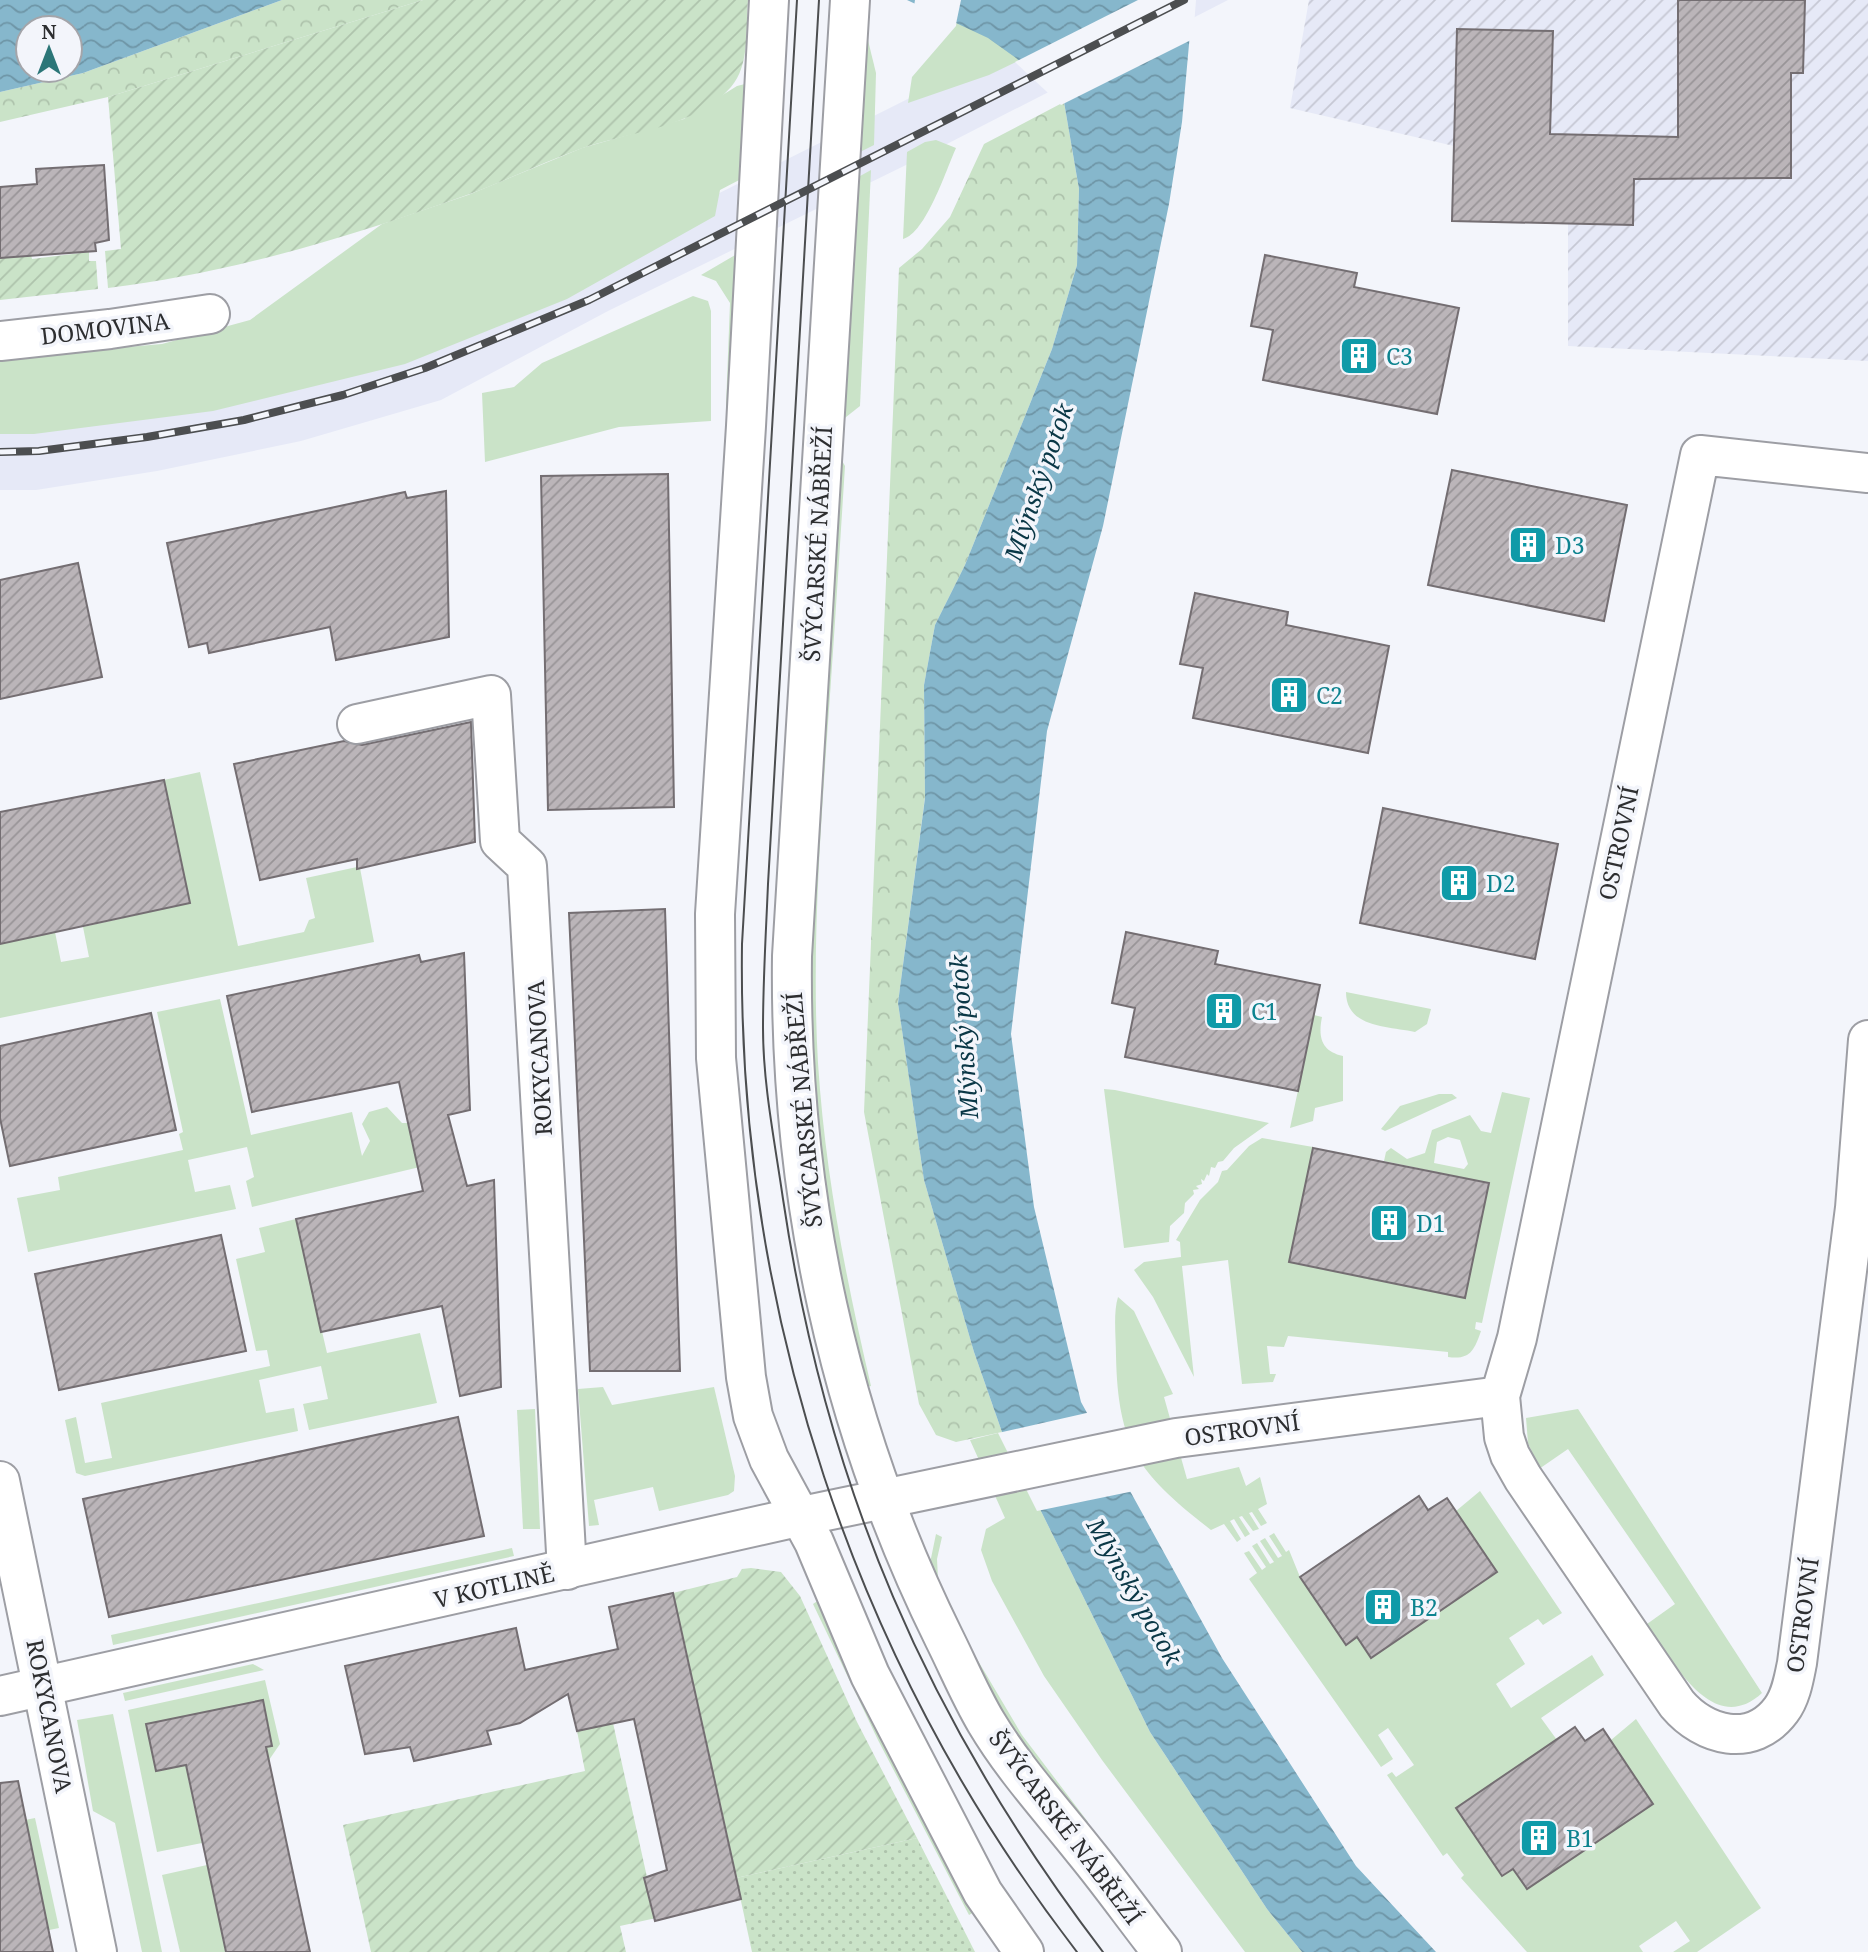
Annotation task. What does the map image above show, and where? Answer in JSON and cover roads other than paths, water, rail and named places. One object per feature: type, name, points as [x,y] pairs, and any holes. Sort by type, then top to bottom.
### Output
[{"type":"street","points":[[769,1],[747,413],[717,857],[714,1008],[721,1124],[750,1405],[769,1459],[802,1516],[883,1699],[983,1893],[1024,1952]]},
{"type":"street","name":"ŠVÝCARSKÉ NÁBŘEŽÍ","points":[[850,5],[794,897],[792,1024],[805,1172],[822,1287],[851,1406],[884,1500],[914,1577],[985,1720],[1023,1778],[1085,1852],[1162,1952]]},
{"type":"street","name":"DOMOVINA","points":[[0,341],[110,329],[210,314]]},
{"type":"street","name":"OSTROVNÍ","points":[[1868,473],[1700,455],[1517,1338],[1500,1396],[1504,1437],[1523,1478],[1676,1704],[1700,1727],[1716,1732],[1756,1731],[1774,1718],[1786,1701],[1797,1662],[1855,1208],[1868,1040]]},
{"type":"street","name":"ROKYCANOVA","points":[[357,724],[491,695],[500,841],[527,866],[567,1570]]},
{"type":"street","name":"OSTROVNÍ","points":[[988,1478],[1176,1438],[1500,1396]]},
{"type":"street","name":"V KOTLINĚ","points":[[0,1696],[802,1516],[988,1478]]},
{"type":"street","name":"ROKYCANOVA","points":[[0,1481],[97,1952]]},
{"type":"water","points":[[0,0],[282,0],[84,73],[84,14],[14,14],[14,84],[35,84],[0,92]]},
{"type":"water","name":"Mlýnský potok","points":[[907,0],[1193,0],[1182,122],[1169,204],[1103,526],[1047,731],[1011,1034],[1034,1207],[1081,1402],[1222,1658],[1356,1866],[1436,1952],[1302,1952],[1267,1909],[1150,1732],[1002,1432],[974,1352],[924,1180],[898,1003],[925,798],[924,685],[935,625],[965,565],[1052,349],[1077,265],[1079,189],[1064,102],[1016,58],[988,38]]},
{"type":"tram line","points":[[797,0],[742,944],[746,1080],[761,1215],[787,1347],[824,1476],[872,1602],[930,1724],[998,1841],[1077,1952]]},
{"type":"tram line","points":[[819,0],[768,884],[763,1010],[765,1071],[770,1114],[802,1305],[826,1406],[857,1503],[893,1597],[936,1688],[985,1777],[1040,1865],[1103,1952]]},
{"type":"railway","points":[[0,452],[39,451],[147,437],[244,420],[343,395],[425,368],[589,300],[1184,0]]},
{"type":"place","name":"C3","points":[[1359,356]]},
{"type":"place","name":"D3","points":[[1528,545]]},
{"type":"place","name":"C2","points":[[1289,695]]},
{"type":"place","name":"D2","points":[[1459,883]]},
{"type":"place","name":"C1","points":[[1224,1011]]},
{"type":"place","name":"D1","points":[[1389,1223]]},
{"type":"place","name":"B2","points":[[1383,1607]]},
{"type":"place","name":"B1","points":[[1539,1838]]}]
